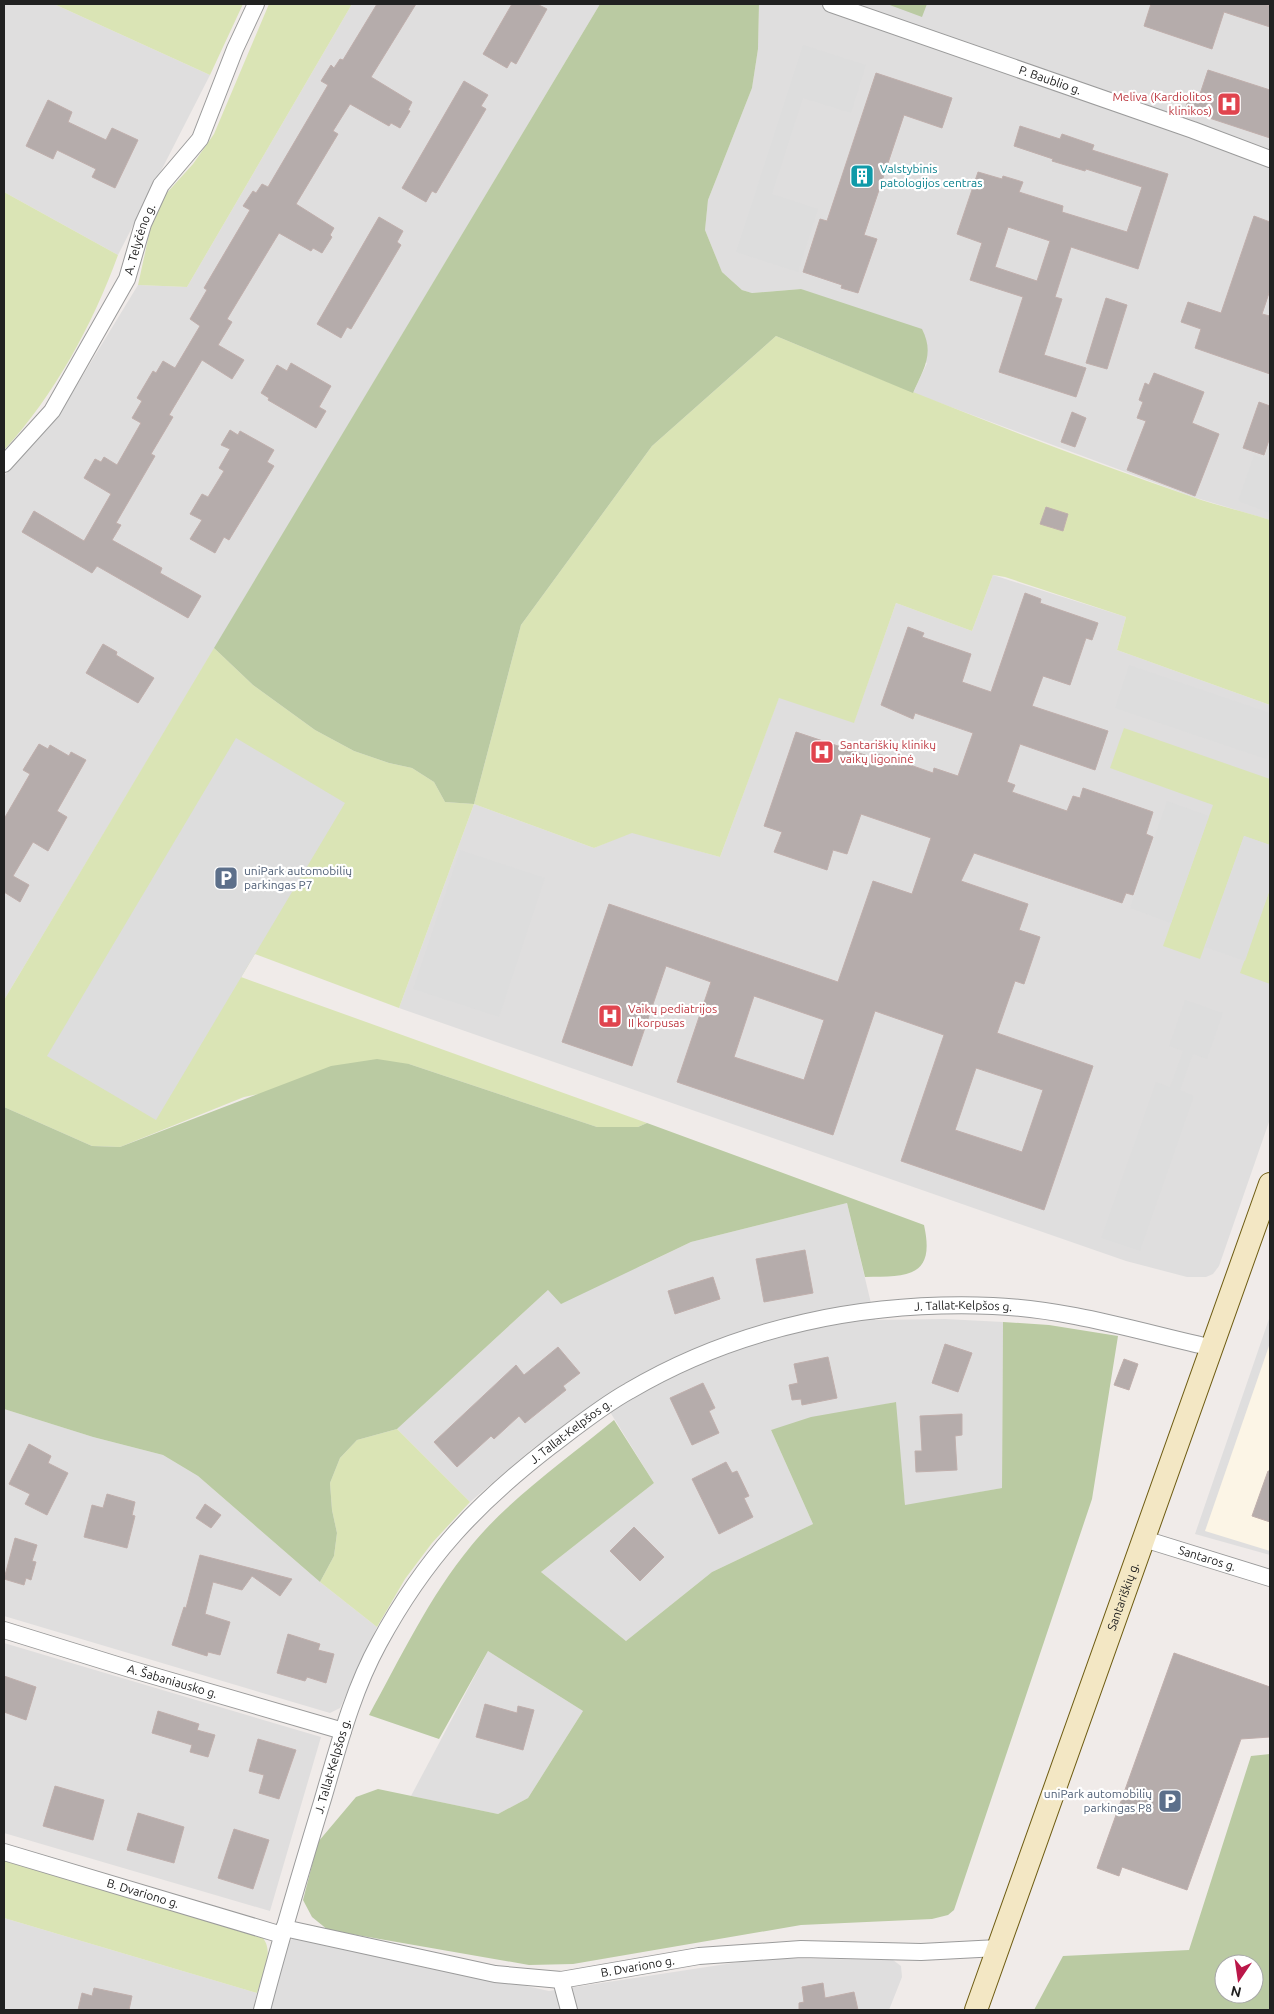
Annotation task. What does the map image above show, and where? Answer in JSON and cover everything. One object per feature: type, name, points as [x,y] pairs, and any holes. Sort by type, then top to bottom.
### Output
[{"type":"main road","name":"Santariškių g.","points":[[976,2010],[1270,1184]]},
{"type":"street","name":"A. Telyčėno g.","points":[[4,464],[52,411],[127,279],[143,224],[161,185],[200,139],[235,49],[256,4]]},
{"type":"street","name":"P. Baublio g.","points":[[831,4],[1193,130],[1270,159]]},
{"type":"street","name":"J. Tallat-Kelpšos g.","points":[[262,2010],[283,1932],[343,1731],[359,1685],[379,1643],[408,1595],[441,1547],[472,1512],[507,1480],[574,1429],[627,1392],[686,1361],[731,1343],[827,1318],[880,1309],[996,1306],[1055,1313],[1130,1327],[1213,1348]]},
{"type":"street","name":"Santaros g.","points":[[1144,1539],[1270,1578]]},
{"type":"street","name":"A. Šabaniausko g.","points":[[4,1630],[343,1731]]},
{"type":"street","name":"B. Dvariono g.","points":[[4,1852],[283,1932],[495,1974],[561,1980],[699,1956],[802,1949],[921,1952],[998,1948]]},
{"type":"street","points":[[561,1980],[569,2010]]},
{"type":"shaded area","points":[[4,4],[54,4],[210,75],[118,255],[4,192]]},
{"type":"shaded area","points":[[352,4],[600,4],[4,1000],[4,476],[58,416],[138,285],[187,287]]},
{"type":"shaded area","points":[[759,4],[1270,4],[1270,520],[1193,497],[913,393],[927,363],[801,289],[752,293],[742,290],[722,272],[705,230],[708,200],[752,88],[758,49]]},
{"type":"shaded area","points":[[803,45],[866,65],[851,113],[803,98],[772,194],[818,209],[798,272],[736,252]]},
{"type":"shaded area","points":[[1254,455],[1270,461],[1270,513],[1238,501]]},
{"type":"shaded area","points":[[993,575],[1126,617],[1117,650],[1270,705],[1270,1119],[1219,1266],[1213,1274],[1206,1277],[1187,1277],[1126,1261],[399,1008],[474,804],[594,848],[632,832],[720,857],[779,697],[854,722],[896,603],[972,631]]},
{"type":"shaded area","points":[[1129,665],[1270,713],[1270,748],[1266,759],[1115,708]]},
{"type":"shaded area","name":"uniPark automobilių parkingas P7","points":[[236,738],[345,803],[156,1120],[47,1056]]},
{"type":"shaded area","points":[[1167,801],[1209,816],[1171,923],[1130,908]]},
{"type":"shaded area","points":[[1244,836],[1270,845],[1270,889],[1245,961],[1205,947]]},
{"type":"shaded area","points":[[460,850],[545,878],[499,1017],[413,989]]},
{"type":"shaded area","points":[[1185,1000],[1223,1013],[1207,1059],[1193,1054],[1180,1090],[1194,1096],[1140,1251],[1101,1238],[1156,1082],[1170,1087],[1183,1051],[1169,1046]]},
{"type":"shaded area","points":[[847,1203],[875,1320],[945,1319],[1003,1322],[1002,1488],[905,1506],[895,1402],[771,1430],[813,1524],[712,1572],[626,1641],[541,1572],[654,1483],[602,1399],[532,1449],[470,1502],[397,1429],[548,1290],[639,1267],[691,1242]]},
{"type":"shaded area","points":[[1270,1316],[1270,1555],[1195,1534]]},
{"type":"shaded area","points":[[1270,1343],[1270,1551],[1205,1531]]},
{"type":"shaded area","points":[[4,1409],[93,1437],[163,1455],[198,1476],[320,1582],[377,1627],[340,1708],[330,1713],[4,1616]]},
{"type":"shaded area","points":[[4,1643],[321,1737],[270,1911],[4,1833]]},
{"type":"shaded area","points":[[488,1651],[583,1711],[528,1798],[498,1814],[411,1796]]},
{"type":"shaded area","points":[[4,1918],[257,1993],[253,2010],[4,2010]]},
{"type":"shaded area","points":[[302,1937],[549,1991],[766,1958],[893,1960],[901,1966],[902,1977],[889,2010],[271,2010],[287,1944],[292,1939]]},
{"type":"green space","points":[[54,4],[243,4],[210,75]]},
{"type":"green space","points":[[269,4],[352,4],[187,287],[138,285],[152,221],[164,196],[193,164],[214,134]]},
{"type":"green space","points":[[600,4],[759,4],[758,49],[752,88],[708,200],[705,230],[722,272],[742,290],[752,293],[801,289],[922,329],[926,338],[928,354],[924,369],[913,393],[776,336],[652,446],[521,625],[474,804],[445,802],[434,782],[412,768],[389,763],[354,751],[315,730],[253,685],[214,648]]},
{"type":"green space","points":[[887,4],[927,4],[922,17]]},
{"type":"green space","points":[[4,192],[118,255],[97,307],[70,358],[39,406],[4,450]]},
{"type":"green space","points":[[776,336],[1086,459],[1200,500],[1270,520],[1270,705],[1117,650],[1126,617],[1005,577],[993,575],[972,631],[896,603],[854,723],[779,698],[720,857],[632,833],[594,848],[474,804],[521,625],[652,446]]},
{"type":"green space","points":[[214,648],[253,685],[315,730],[354,751],[389,763],[412,768],[434,782],[445,802],[474,804],[399,1008],[255,954],[345,803],[241,977],[647,1123],[638,1127],[597,1127],[409,1064],[244,1097],[120,1147],[92,1146],[4,1107],[4,1000]]},
{"type":"green space","points":[[1124,728],[1270,779],[1270,845],[1244,836],[1200,959],[1163,946],[1213,805],[1110,768]]},
{"type":"green space","points":[[1270,889],[1270,984],[1240,973]]},
{"type":"green space","points":[[377,1059],[409,1064],[597,1127],[638,1127],[647,1123],[924,1225],[927,1243],[926,1256],[921,1265],[914,1271],[893,1276],[865,1277],[847,1203],[691,1242],[561,1304],[548,1290],[397,1429],[357,1440],[340,1458],[330,1483],[332,1510],[337,1533],[334,1556],[320,1582],[198,1476],[163,1455],[93,1437],[4,1409],[4,1107],[92,1146],[120,1147],[331,1066]]},
{"type":"green space","points":[[1003,1322],[1049,1325],[1118,1336],[1092,1499],[954,1910],[948,1915],[932,1919],[801,1925],[573,1964],[529,1965],[328,1930],[312,1917],[303,1900],[318,1842],[356,1797],[378,1789],[498,1814],[528,1798],[583,1711],[488,1651],[439,1739],[369,1715],[416,1628],[442,1586],[471,1546],[502,1512],[520,1496],[614,1420],[654,1483],[541,1572],[626,1641],[712,1572],[813,1524],[771,1430],[811,1417],[896,1402],[905,1505],[1002,1488]]},
{"type":"green space","points":[[397,1429],[470,1502],[432,1543],[405,1579],[377,1627],[320,1582],[334,1556],[337,1533],[332,1510],[330,1483],[340,1458],[357,1440]]},
{"type":"green space","points":[[1270,1754],[1270,2010],[1034,2010],[1063,1956],[1189,1950],[1251,1756]]},
{"type":"green space","points":[[4,1860],[261,1936],[265,1942],[268,1956],[257,1993],[4,1918]]},
{"type":"building","points":[[377,4],[416,4],[371,77],[412,102],[408,110],[410,111],[400,128],[391,123],[389,126],[350,104],[333,131],[338,134],[296,204],[334,228],[330,235],[332,237],[322,253],[313,248],[311,251],[279,233],[227,319],[232,322],[218,345],[244,360],[232,379],[202,360],[169,415],[173,417],[151,454],[155,456],[116,523],[121,525],[112,540],[162,568],[160,573],[201,596],[188,618],[97,566],[92,573],[22,532],[34,511],[84,541],[111,494],[84,478],[95,459],[101,462],[104,457],[117,465],[141,423],[132,418],[142,401],[137,398],[153,371],[156,373],[163,361],[175,368],[200,326],[190,319],[207,290],[204,288],[250,210],[243,206],[253,191],[256,193],[262,184],[268,187],[328,85],[321,81],[331,65],[334,68],[340,59],[343,60]]},
{"type":"building","points":[[512,4],[537,4],[547,9],[516,64],[511,61],[507,68],[483,54]]},
{"type":"building","points":[[1151,4],[1263,4],[1270,6],[1270,27],[1224,12],[1212,49],[1144,26]]},
{"type":"building","name":"Meliva (Kardiolitos klinikos)","points":[[1208,70],[1270,90],[1270,138],[1185,110],[1190,94],[1199,97]]},
{"type":"building","name":"Valstybinis patologijos centras","points":[[876,73],[952,98],[942,128],[904,115],[864,235],[877,239],[858,293],[841,288],[842,285],[803,272],[820,219],[827,221]]},
{"type":"building","points":[[464,81],[488,95],[481,106],[486,109],[436,193],[432,191],[426,202],[402,188]]},
{"type":"building","points":[[48,100],[72,112],[68,122],[106,140],[112,128],[138,140],[115,188],[92,177],[96,169],[57,150],[53,159],[26,146]]},
{"type":"building","points":[[1020,126],[1060,139],[1062,134],[1094,145],[1092,150],[1168,174],[1138,269],[1071,247],[1055,297],[1062,299],[1044,355],[1086,368],[1076,397],[999,372],[1023,297],[970,280],[982,243],[957,234],[978,172],[1002,179],[1003,176],[1023,182],[1019,192],[1063,206],[1062,212],[1127,232],[1142,187],[1086,169],[1085,171],[1052,161],[1053,159],[1014,146]],"holes":[[[1008,227],[1050,241],[1037,281],[995,267]]]},
{"type":"building","points":[[1254,216],[1270,222],[1270,290],[1262,314],[1270,316],[1270,374],[1195,348],[1201,329],[1181,322],[1188,302],[1221,313]]},
{"type":"building","points":[[379,217],[403,231],[397,242],[401,245],[351,329],[347,327],[341,338],[317,324]]},
{"type":"building","points":[[1106,298],[1127,305],[1107,369],[1086,363]]},
{"type":"building","points":[[291,363],[331,386],[319,407],[326,411],[316,428],[268,400],[269,398],[261,393],[277,365],[287,371]]},
{"type":"building","points":[[1154,373],[1204,392],[1192,423],[1219,434],[1195,496],[1127,470],[1146,421],[1137,418],[1143,402],[1139,400],[1145,383],[1149,385]]},
{"type":"building","points":[[1259,402],[1270,406],[1270,437],[1264,455],[1243,448]]},
{"type":"building","points":[[1072,412],[1086,418],[1075,447],[1061,442]]},
{"type":"building","points":[[230,430],[238,435],[240,431],[274,450],[267,462],[274,466],[229,540],[224,537],[215,553],[190,539],[202,520],[190,514],[202,494],[208,497],[224,471],[219,468],[230,449],[221,445]]},
{"type":"building","points":[[1046,507],[1068,514],[1063,531],[1040,524]]},
{"type":"building","points":[[1025,593],[1041,599],[1040,603],[1098,623],[1092,640],[1086,638],[1070,685],[1043,676],[1032,706],[1108,731],[1095,770],[1020,744],[1007,782],[1015,785],[1012,792],[1067,811],[1073,796],[1080,798],[1083,788],[1153,812],[1146,834],[1153,837],[1133,895],[1126,893],[1122,903],[974,853],[961,881],[1028,904],[1019,930],[1040,937],[1024,984],[1015,981],[997,1033],[1093,1066],[1044,1210],[901,1161],[944,1035],[875,1011],[833,1135],[677,1082],[711,982],[666,966],[632,1066],[562,1042],[609,904],[838,982],[873,881],[912,894],[931,838],[861,814],[847,854],[833,850],[827,870],[774,852],[782,832],[764,826],[796,732],[877,759],[879,754],[933,773],[934,768],[958,776],[973,733],[915,713],[913,719],[881,705],[908,627],[924,633],[922,637],[971,654],[962,682],[991,692]],"holes":[[[754,996],[824,1020],[804,1080],[734,1057]],[[976,1068],[1043,1090],[1022,1152],[955,1130]]]},
{"type":"building","points":[[103,644],[117,652],[116,655],[154,678],[138,703],[86,673]]},
{"type":"building","points":[[39,744],[48,749],[50,745],[69,756],[71,752],[86,760],[57,811],[67,817],[48,851],[33,842],[13,876],[29,885],[20,902],[4,892],[4,819],[30,774],[23,770]]},
{"type":"building","points":[[805,1250],[813,1293],[764,1302],[756,1259]]},
{"type":"building","points":[[713,1277],[720,1299],[675,1314],[668,1291]]},
{"type":"building","points":[[945,1344],[972,1353],[958,1392],[932,1383]]},
{"type":"building","points":[[558,1347],[580,1373],[563,1386],[566,1390],[525,1423],[519,1416],[494,1439],[491,1436],[457,1467],[434,1442],[516,1365],[524,1375]]},
{"type":"building","points":[[828,1357],[837,1398],[802,1405],[801,1399],[792,1400],[789,1385],[798,1383],[794,1364]]},
{"type":"building","points":[[1124,1359],[1138,1364],[1129,1390],[1114,1385]]},
{"type":"building","points":[[703,1383],[715,1408],[709,1411],[719,1433],[692,1445],[670,1398]]},
{"type":"building","points":[[962,1414],[962,1435],[955,1436],[957,1470],[916,1472],[915,1451],[922,1451],[920,1416]]},
{"type":"building","points":[[29,1444],[51,1456],[48,1463],[68,1473],[47,1515],[25,1504],[30,1494],[9,1484]]},
{"type":"building","points":[[726,1462],[732,1473],[737,1471],[749,1496],[744,1498],[753,1517],[719,1534],[692,1479]]},
{"type":"building","points":[[1268,1471],[1270,1471],[1270,1522],[1252,1516]]},
{"type":"building","points":[[107,1494],[135,1502],[132,1515],[135,1516],[127,1548],[84,1537],[92,1505],[103,1508]]},
{"type":"building","points":[[205,1504],[221,1515],[211,1528],[196,1518]]},
{"type":"building","points":[[634,1527],[664,1557],[640,1581],[610,1551]]},
{"type":"building","points":[[15,1538],[37,1545],[32,1561],[36,1562],[31,1580],[26,1578],[24,1585],[4,1579]]},
{"type":"building","points":[[200,1555],[292,1579],[280,1596],[252,1576],[242,1590],[213,1582],[205,1614],[230,1622],[220,1655],[208,1652],[207,1656],[172,1645],[184,1607],[186,1608]]},
{"type":"building","points":[[288,1634],[320,1644],[318,1650],[334,1654],[326,1683],[307,1677],[305,1681],[277,1673]]},
{"type":"building","name":"uniPark automobilių parkingas P8","points":[[1174,1653],[1270,1687],[1270,1737],[1241,1739],[1187,1890],[1122,1867],[1119,1876],[1097,1868]]},
{"type":"building","points":[[4,1676],[36,1687],[26,1720],[4,1712]]},
{"type":"building","points":[[485,1704],[517,1713],[518,1706],[534,1710],[523,1750],[476,1737]]},
{"type":"building","points":[[158,1711],[199,1724],[197,1730],[215,1735],[208,1757],[190,1752],[192,1745],[152,1733]]},
{"type":"building","points":[[258,1739],[296,1750],[279,1799],[259,1793],[264,1775],[249,1771]]},
{"type":"building","points":[[55,1786],[104,1800],[93,1840],[43,1826]]},
{"type":"building","points":[[138,1813],[184,1827],[174,1863],[127,1850]]},
{"type":"building","points":[[234,1829],[269,1840],[253,1889],[218,1878]]},
{"type":"building","points":[[823,1983],[825,1998],[854,1992],[858,2010],[799,2010],[799,2003],[804,2002],[802,1987]]},
{"type":"building","points":[[94,1988],[132,1996],[129,2010],[78,2010],[82,1993],[92,1996]]},
{"type":"place","name":"Meliva (Kardiolitos klinikos)","points":[[1229,104]]},
{"type":"place","name":"Valstybinis patologijos centras","points":[[862,176]]},
{"type":"place","name":"Santariškių klinikų vaikų ligoninė","points":[[822,752]]},
{"type":"place","name":"uniPark automobilių parkingas P7","points":[[226,878]]},
{"type":"place","name":"Vaikų pediatrijos II korpusas","points":[[610,1016]]},
{"type":"place","name":"uniPark automobilių parkingas P8","points":[[1170,1801]]}]
